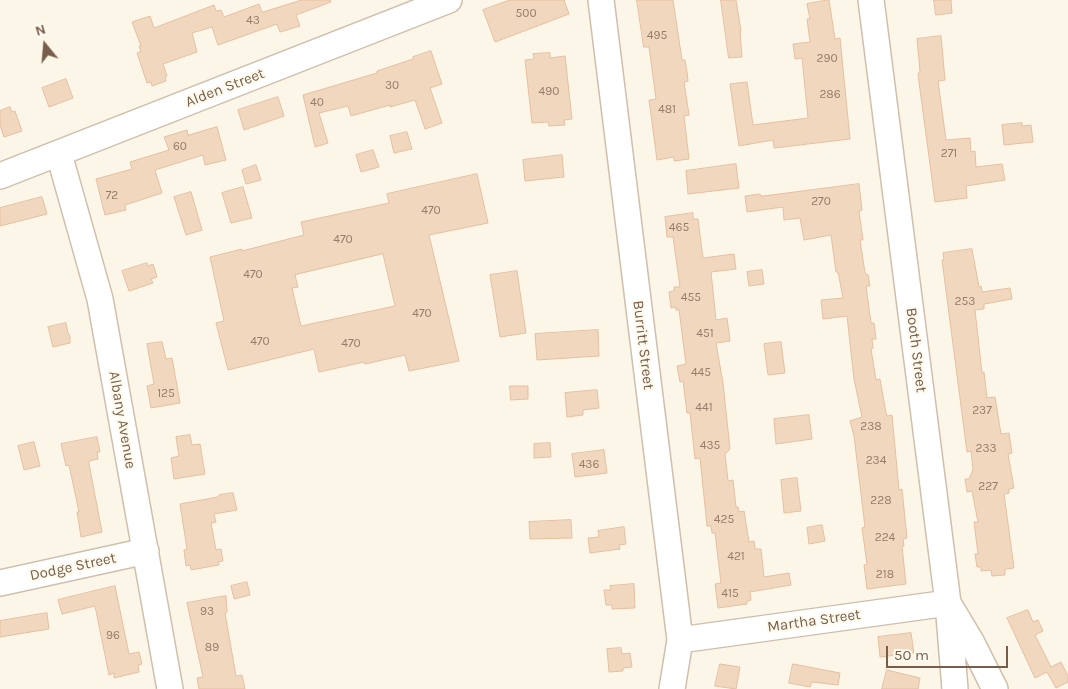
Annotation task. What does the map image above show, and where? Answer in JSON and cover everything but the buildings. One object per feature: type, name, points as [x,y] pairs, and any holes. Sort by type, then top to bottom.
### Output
[{"type":"street","name":"Alden Street","points":[[0,176],[449,0]]},
{"type":"street","name":"Burritt Street","points":[[601,0],[680,640],[672,689]]},
{"type":"street","name":"Booth Street","points":[[871,0],[948,603],[972,643],[995,689]]},
{"type":"street","name":"Albany Avenue","points":[[59,154],[100,299],[170,689]]},
{"type":"street","name":"Dodge Street","points":[[0,583],[146,551]]},
{"type":"street","name":"Martha Street","points":[[680,640],[948,603]]},
{"type":"street","points":[[948,603],[956,689]]}]
